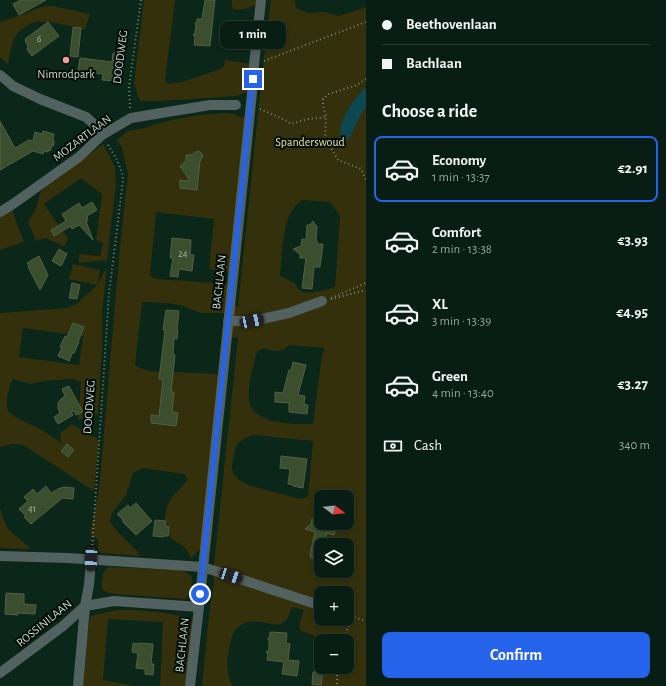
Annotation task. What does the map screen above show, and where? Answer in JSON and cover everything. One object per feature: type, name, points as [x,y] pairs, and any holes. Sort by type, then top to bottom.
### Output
[{"type":"street","name":"BACHLAAN","points":[[190,686],[261,0]]},
{"type":"street","points":[[0,75],[13,86],[40,99],[86,117],[95,125],[102,135]]},
{"type":"street","name":"MOZARTLAAN","points":[[0,212],[79,157],[102,135],[131,118],[210,105],[236,105]]},
{"type":"street","points":[[228,322],[252,321],[289,313],[322,302]]},
{"type":"street","points":[[0,556],[91,559],[203,567],[314,603]]},
{"type":"street","points":[[78,686],[85,606],[90,585],[91,559]]},
{"type":"street","points":[[85,606],[114,601],[199,607]]},
{"type":"street","name":"ROSSINILAAN","points":[[0,673],[63,626],[85,606]]},
{"type":"path","name":"DOODWEG","points":[[131,118],[129,86],[141,0]]},
{"type":"path","points":[[254,66],[366,22]]},
{"type":"path","points":[[366,79],[357,85],[329,94],[323,99],[326,116],[325,138],[338,160],[361,169],[366,180]]},
{"type":"path","points":[[250,105],[292,124],[308,119],[326,116]]},
{"type":"path","name":"DOODWEG","points":[[91,559],[109,294],[123,180],[120,166],[102,135]]},
{"type":"path","points":[[322,302],[366,284]]},
{"type":"path","points":[[322,302],[366,290]]},
{"type":"path","points":[[354,617],[366,621]]},
{"type":"path","points":[[337,674],[337,686]]},
{"type":"green space","points":[[144,0],[175,0],[165,81],[168,84],[182,82],[220,69],[224,66],[225,60],[251,64],[249,91],[237,96],[140,101],[134,83]]},
{"type":"green space","points":[[232,0],[258,0],[257,4],[239,10],[233,9]]},
{"type":"green space","name":"Spanderswoud","points":[[271,0],[295,0],[296,8],[309,13],[324,12],[339,16],[366,7],[366,686],[312,686],[312,684],[321,685],[323,674],[354,674],[354,634],[314,634],[314,635],[301,631],[300,624],[304,610],[292,607],[287,619],[283,623],[273,624],[249,622],[235,630],[231,639],[228,660],[228,671],[230,681],[233,686],[202,686],[210,606],[214,583],[214,564],[238,338],[229,337],[232,305],[238,306]],"holes":[[[302,200],[330,202],[340,216],[335,287],[318,292],[306,293],[298,288],[295,283],[280,276],[287,221],[295,206]],[[290,345],[324,348],[313,424],[295,424],[274,421],[264,418],[251,407],[249,386],[257,352],[262,349],[280,351]],[[253,435],[313,441],[308,496],[300,499],[251,486],[236,477],[232,471],[232,465],[237,445],[245,438]]]},
{"type":"green space","points":[[53,6],[90,14],[85,30],[51,22],[32,23],[18,32],[15,37],[8,64],[0,57],[0,22],[41,7]]},
{"type":"green space","points":[[225,113],[233,114],[246,119],[230,272],[209,269],[214,219],[156,212],[150,276],[157,279],[229,284],[226,313],[201,313],[180,305],[142,302],[135,365],[149,371],[219,374],[201,548],[191,558],[186,549],[172,539],[166,531],[165,514],[167,508],[173,496],[187,480],[186,476],[184,474],[143,468],[133,473],[126,495],[112,513],[110,520],[118,532],[140,556],[101,553],[98,552],[98,540],[90,534],[99,490],[120,247],[128,174],[122,148],[117,140],[128,131],[166,121],[200,115]]},
{"type":"green space","points":[[103,144],[115,167],[116,184],[107,260],[79,263],[79,254],[100,256],[103,243],[96,240],[102,194],[81,178],[44,204],[68,239],[64,246],[45,238],[36,241],[28,221],[35,211],[41,191]]},
{"type":"green space","points":[[12,210],[24,242],[0,250],[0,217]]},
{"type":"green space","points":[[73,264],[100,270],[98,283],[107,267],[102,315],[102,348],[98,414],[78,420],[81,382],[73,379],[43,381],[30,384],[13,379],[9,390],[7,405],[9,412],[12,415],[40,429],[61,443],[60,433],[72,424],[99,440],[94,491],[23,445],[13,444],[0,447],[0,313],[67,308],[75,305],[97,285],[69,279]],"holes":[[[23,328],[83,336],[79,365],[19,357]]]},
{"type":"green space","points":[[0,508],[7,528],[31,549],[0,548]]},
{"type":"green space","points":[[109,567],[177,570],[186,572],[192,577],[191,594],[185,599],[114,594],[106,592],[102,589],[102,579],[103,574]]},
{"type":"green space","points":[[116,610],[137,610],[167,613],[186,617],[192,623],[194,634],[188,686],[160,686],[163,622],[108,619],[103,680],[135,686],[81,686],[83,659],[90,617]]},
{"type":"water","points":[[366,87],[366,107],[350,137],[348,139],[343,139],[341,127],[343,119],[357,97]]},
{"type":"building","points":[[21,0],[46,0],[19,15],[13,4]]},
{"type":"building","points":[[205,0],[215,0],[210,46],[194,45],[195,37],[193,35],[195,33],[195,24],[197,19],[202,19]]},
{"type":"building","points":[[48,22],[59,36],[32,56],[27,50],[28,46],[25,39]]},
{"type":"building","points":[[73,27],[81,28],[78,57],[70,56]]},
{"type":"building","points":[[113,53],[122,54],[121,59],[124,59],[123,72],[117,72],[115,81],[102,80],[103,74],[78,71],[80,58],[112,62]]},
{"type":"building","points":[[0,121],[15,148],[29,140],[33,141],[35,132],[42,134],[43,131],[54,134],[54,145],[50,151],[48,150],[48,152],[44,151],[43,154],[33,151],[0,170]]},
{"type":"building","points":[[197,151],[203,155],[200,161],[197,190],[180,188],[180,180],[190,181],[180,166],[186,161],[186,155],[192,155]]},
{"type":"building","points":[[92,202],[97,210],[87,216],[88,220],[86,221],[93,240],[79,225],[72,229],[71,226],[54,236],[51,230],[66,221],[62,214],[79,203],[82,208]]},
{"type":"building","points":[[313,221],[317,226],[317,244],[323,244],[320,267],[314,267],[312,289],[302,288],[306,258],[300,258],[300,254],[293,249],[301,246],[302,239],[306,240],[307,225],[310,225]]},
{"type":"building","points":[[172,238],[191,240],[190,255],[194,255],[192,271],[179,269],[178,277],[170,276],[173,258],[170,258]]},
{"type":"building","points":[[59,249],[67,254],[61,266],[52,261]]},
{"type":"building","points":[[39,256],[48,275],[40,290],[27,263]]},
{"type":"building","points":[[72,283],[80,285],[77,299],[69,298]]},
{"type":"building","points":[[166,310],[179,311],[177,339],[174,338],[173,354],[175,355],[171,392],[174,392],[172,412],[178,413],[176,426],[151,423],[151,415],[159,416],[163,380],[159,379]]},
{"type":"building","points":[[73,323],[84,327],[79,342],[69,361],[58,356],[65,336],[67,337]]},
{"type":"building","points":[[293,362],[306,365],[298,395],[305,396],[304,404],[308,405],[307,414],[289,412],[289,403],[275,402],[275,392],[283,393],[289,370],[291,370]]},
{"type":"building","points":[[69,386],[83,412],[76,415],[74,411],[71,412],[73,415],[58,424],[54,417],[60,413],[58,403],[65,396],[62,389]]},
{"type":"building","points":[[67,444],[74,450],[68,457],[61,451]]},
{"type":"building","points":[[281,456],[307,459],[303,488],[288,484],[290,469],[280,468]]},
{"type":"building","points":[[46,486],[51,493],[64,487],[74,488],[73,499],[62,498],[31,524],[19,509],[28,501],[24,497],[33,489],[37,494]]},
{"type":"building","points":[[136,503],[152,521],[136,535],[117,514],[128,505],[130,508]]},
{"type":"building","points":[[312,519],[314,519],[314,530],[335,530],[334,535],[327,533],[325,538],[314,538],[314,559],[311,558],[310,554],[315,532],[305,529],[311,524]]},
{"type":"building","points":[[155,520],[166,521],[165,526],[169,527],[168,536],[153,536]]},
{"type":"building","points":[[6,593],[24,594],[24,604],[36,605],[35,614],[5,614]]},
{"type":"building","points":[[270,632],[287,633],[286,643],[290,644],[288,660],[299,661],[297,676],[282,674],[284,662],[267,660],[268,654],[266,652],[269,650],[268,638],[270,636]]},
{"type":"building","points":[[133,643],[153,644],[151,664],[154,664],[153,675],[145,674],[145,669],[136,668],[138,653],[132,652]]},
{"type":"building","points":[[313,672],[314,674],[323,674],[321,685],[312,684]]},
{"type":"place","name":"Nimrodpark","points":[[66,60]]},
{"type":"route","points":[[200,594],[253,79]]}]
